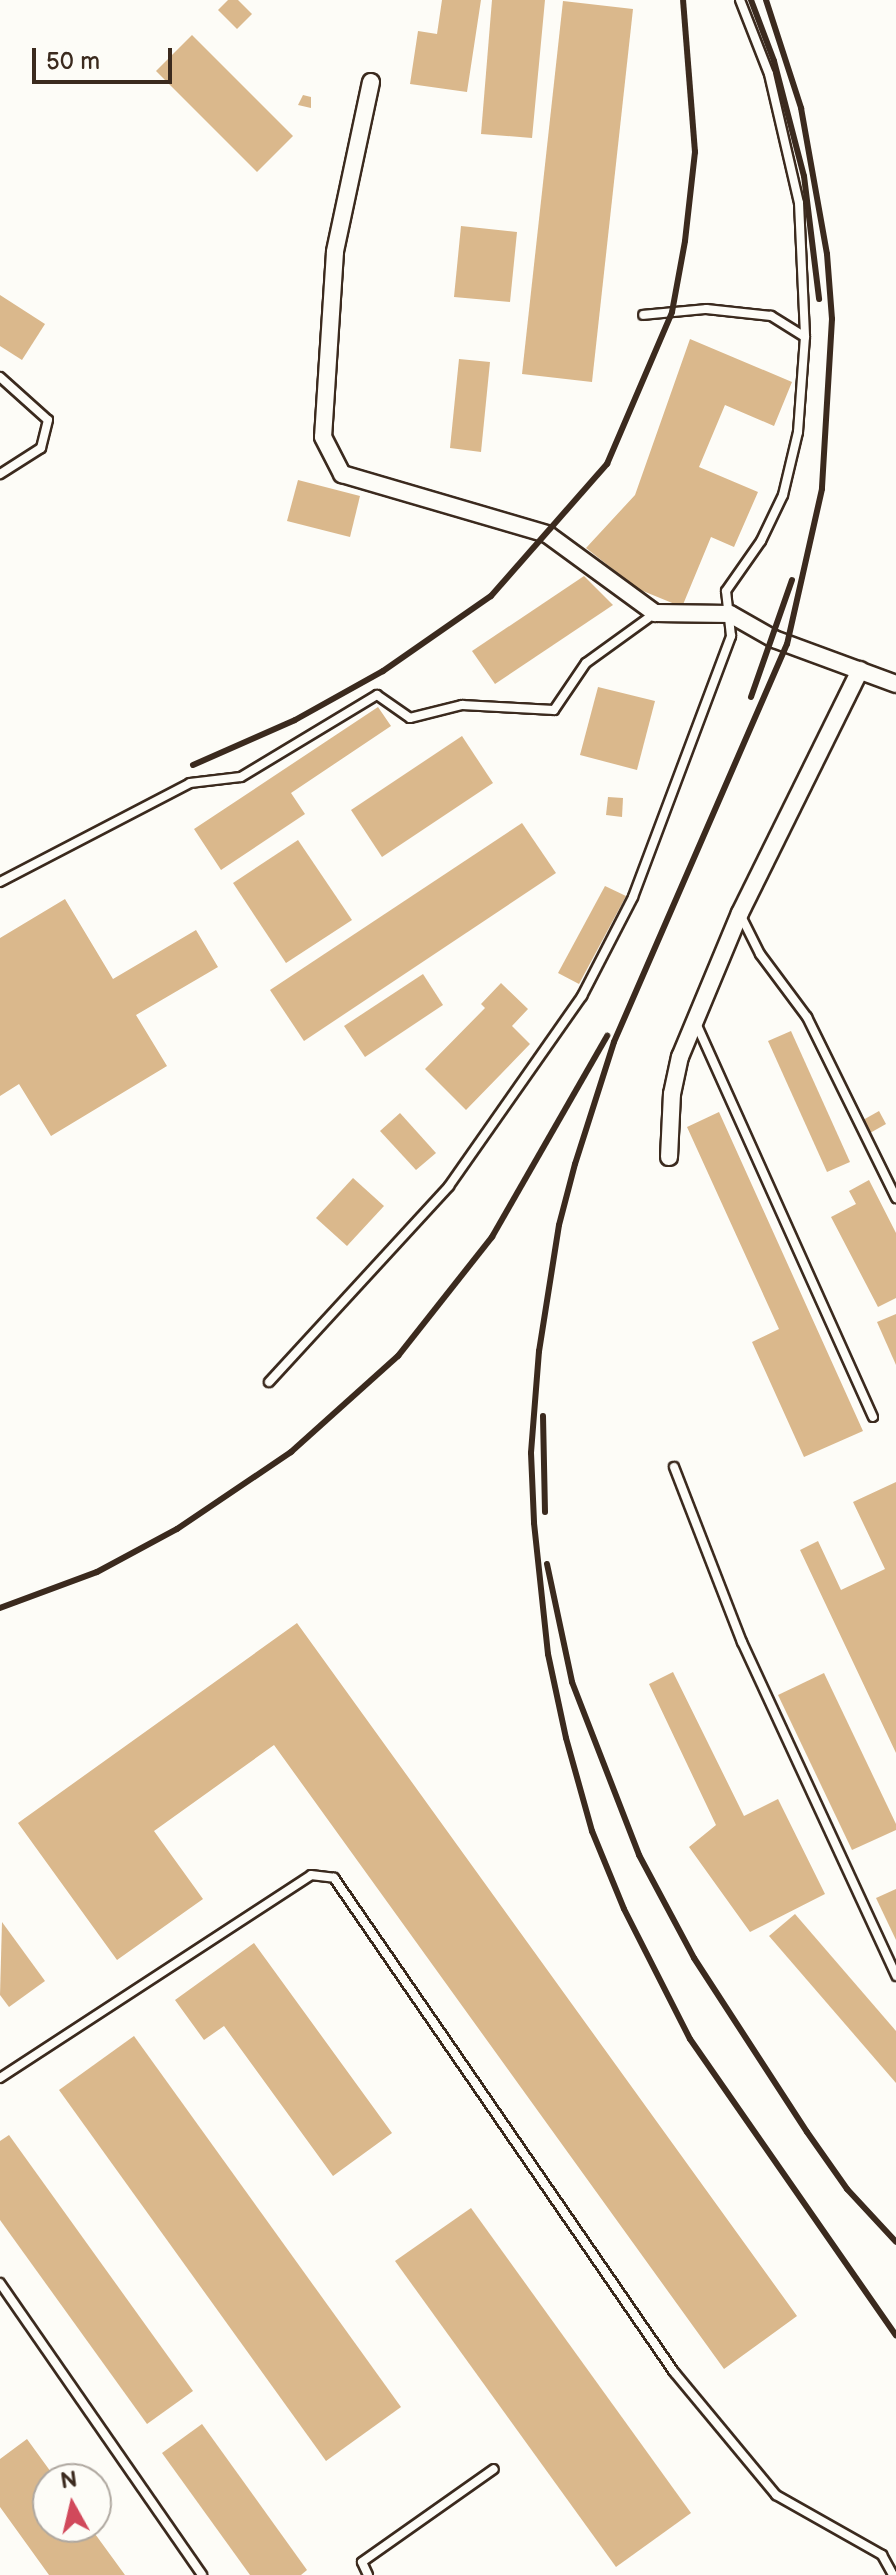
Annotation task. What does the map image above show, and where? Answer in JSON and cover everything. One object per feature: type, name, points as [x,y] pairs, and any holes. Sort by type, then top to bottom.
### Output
[{"type":"street","points":[[371,82],[335,252],[323,437],[342,474],[547,534],[655,613],[730,614],[774,639],[896,684]]},
{"type":"street","points":[[669,1157],[672,1094],[695,1021],[740,913],[860,670]]},
{"type":"lane","points":[[269,1382],[449,1186],[582,996],[633,897],[731,636],[726,591],[761,541],[783,495],[798,432],[805,337],[799,203],[769,74],[740,0]]},
{"type":"lane","points":[[643,315],[706,309],[771,316],[805,337]]},
{"type":"lane","points":[[0,377],[48,420],[41,448],[0,474]]},
{"type":"lane","points":[[0,882],[190,783],[241,777],[377,695],[410,718],[462,705],[554,710],[586,663],[655,613]]},
{"type":"lane","points":[[740,913],[760,954],[807,1017],[896,1198]]},
{"type":"lane","points":[[695,1021],[873,1417]]},
{"type":"lane","points":[[674,1467],[742,1642],[896,1976]]},
{"type":"lane","points":[[0,2078],[311,1875],[334,1878],[674,2372],[776,2495],[882,2555],[893,2575]]},
{"type":"lane","points":[[0,2283],[202,2575]]},
{"type":"lane","points":[[368,2575],[362,2562],[494,2469]]},
{"type":"building","points":[[228,0],[238,0],[252,14],[237,29],[218,10]]},
{"type":"building","points":[[442,0],[481,0],[467,92],[410,84],[418,31],[437,34]]},
{"type":"building","points":[[492,0],[545,0],[532,138],[481,134]]},
{"type":"building","points":[[563,1],[633,9],[592,382],[522,374]]},
{"type":"building","points":[[192,35],[293,136],[257,172],[156,71]]},
{"type":"building","points":[[303,95],[311,97],[311,108],[298,105]]},
{"type":"building","points":[[461,226],[517,232],[510,302],[454,297]]},
{"type":"building","points":[[0,295],[45,324],[22,360],[0,346]]},
{"type":"building","points":[[690,339],[792,382],[774,426],[725,405],[699,467],[758,492],[734,547],[711,537],[682,607],[638,589],[586,548],[635,495]]},
{"type":"building","points":[[459,359],[490,362],[481,452],[450,448]]},
{"type":"building","points":[[298,480],[360,496],[350,537],[287,521]]},
{"type":"building","points":[[584,576],[613,605],[495,684],[472,651]]},
{"type":"building","points":[[598,687],[655,701],[637,770],[580,755]]},
{"type":"building","points":[[378,707],[391,726],[291,793],[305,814],[221,870],[194,829]]},
{"type":"building","points":[[462,736],[493,783],[382,857],[351,810]]},
{"type":"building","points":[[608,797],[623,798],[622,817],[606,815]]},
{"type":"building","points":[[522,823],[556,873],[304,1041],[270,990]]},
{"type":"building","points":[[298,840],[352,920],[286,963],[233,883]]},
{"type":"building","points":[[605,886],[626,896],[579,984],[558,973]]},
{"type":"building","points":[[65,899],[113,979],[196,930],[218,967],[136,1015],[167,1066],[51,1136],[19,1084],[0,1096],[0,938]]},
{"type":"building","points":[[423,974],[443,1005],[365,1057],[344,1026]]},
{"type":"building","points":[[501,983],[528,1009],[512,1026],[530,1044],[466,1110],[425,1069],[485,1008],[481,1004]]},
{"type":"building","points":[[791,1031],[850,1162],[827,1172],[768,1041]]},
{"type":"building","points":[[879,1111],[886,1124],[870,1133],[863,1120]]},
{"type":"building","points":[[719,1112],[863,1431],[804,1457],[752,1342],[779,1329],[687,1127]]},
{"type":"building","points":[[400,1113],[436,1153],[416,1170],[380,1131]]},
{"type":"building","points":[[353,1178],[384,1206],[347,1246],[316,1218]]},
{"type":"building","points":[[869,1180],[896,1233],[896,1298],[878,1307],[831,1217],[856,1204],[849,1191]]},
{"type":"building","points":[[896,1314],[896,1365],[877,1322]]},
{"type":"building","points":[[896,1482],[896,1753],[800,1550],[818,1541],[841,1590],[885,1569],[853,1502]]},
{"type":"building","points":[[297,1623],[797,2316],[724,2369],[274,1745],[154,1831],[203,1899],[117,1960],[18,1823]]},
{"type":"building","points":[[673,1672],[744,1816],[778,1799],[825,1894],[750,1932],[689,1847],[716,1825],[649,1684]]},
{"type":"building","points":[[824,1673],[896,1824],[896,1830],[852,1850],[778,1695]]},
{"type":"building","points":[[896,1889],[896,1940],[876,1898]]},
{"type":"building","points":[[795,1914],[896,2031],[896,2083],[769,1936]]},
{"type":"building","points":[[2,1922],[45,1981],[9,2007],[0,1995]]},
{"type":"building","points":[[254,1943],[392,2133],[333,2176],[224,2026],[204,2040],[175,2000]]},
{"type":"building","points":[[134,2036],[401,2407],[326,2461],[59,2090]]},
{"type":"building","points":[[9,2135],[193,2391],[147,2424],[0,2220],[0,2141]]},
{"type":"building","points":[[471,2208],[691,2513],[616,2567],[395,2261]]},
{"type":"building","points":[[202,2424],[307,2570],[301,2575],[250,2575],[162,2453]]},
{"type":"building","points":[[27,2439],[44,2463],[32,2463],[32,2543],[102,2543],[125,2575],[49,2575],[0,2507],[0,2459]]},
{"type":"railway","points":[[193,765],[295,720],[383,671],[491,596],[607,464],[672,312],[685,241],[695,152],[683,0]]},
{"type":"railway","points":[[751,0],[774,61],[804,176],[819,299]]},
{"type":"railway","points":[[766,0],[801,108],[827,254],[832,319],[822,489],[787,644],[614,1042],[575,1164],[559,1225],[539,1351],[531,1453],[534,1523],[548,1654],[566,1738],[592,1831],[624,1909],[690,2039],[896,2335]]},
{"type":"railway","points":[[751,697],[792,580]]},
{"type":"railway","points":[[0,1608],[97,1572],[177,1529],[291,1452],[398,1356],[492,1237],[607,1036]]},
{"type":"railway","points":[[543,1416],[545,1512]]},
{"type":"railway","points":[[547,1564],[572,1682],[639,1855],[694,1958],[807,2132],[847,2189],[896,2242]]}]
